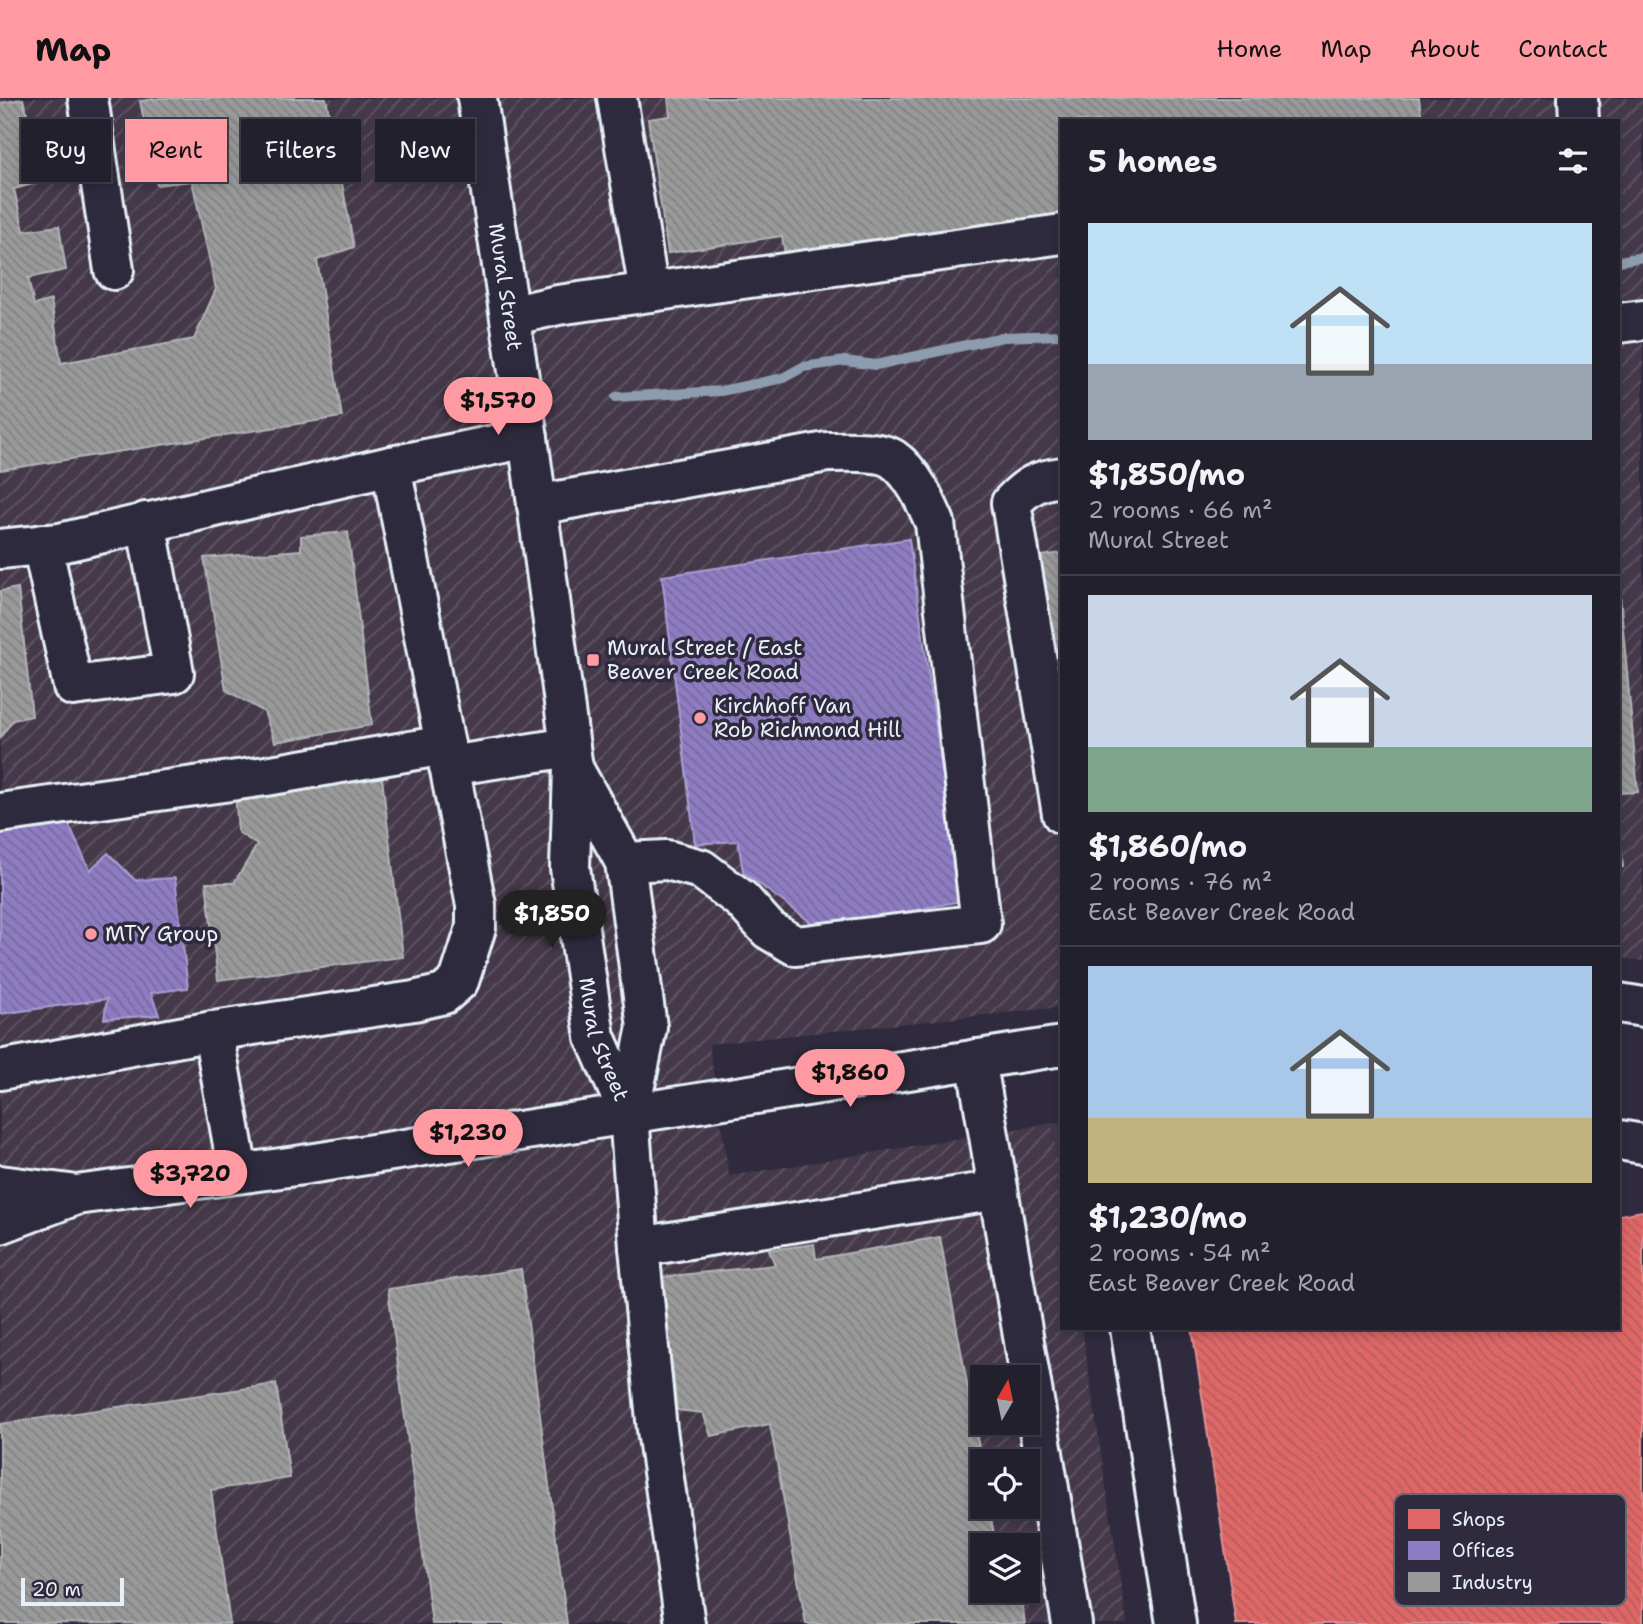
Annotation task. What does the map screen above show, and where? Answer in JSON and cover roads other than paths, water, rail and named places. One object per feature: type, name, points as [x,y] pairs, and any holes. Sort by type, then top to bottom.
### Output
[{"type":"street","points":[[88,98],[114,270]]},
{"type":"street","name":"Mural Street","points":[[477,98],[572,758],[570,868],[595,1037],[629,1114]]},
{"type":"street","points":[[617,98],[649,292]]},
{"type":"street","points":[[1578,98],[1578,119]]},
{"type":"street","points":[[510,316],[558,305],[1060,234]]},
{"type":"street","points":[[1620,323],[1643,320]]},
{"type":"street","points":[[0,548],[60,543],[391,466],[528,439]]},
{"type":"street","points":[[537,505],[827,452],[863,452],[892,458],[921,490],[935,523],[981,924],[796,946],[769,930],[743,900],[701,869],[667,860],[625,862]]},
{"type":"street","points":[[0,1070],[213,1031],[414,1001],[444,994],[459,981],[478,916],[391,466]]},
{"type":"street","points":[[1060,477],[1040,480],[1022,492],[1012,503],[1060,802]]},
{"type":"street","points":[[42,544],[73,686],[174,673],[146,522]]},
{"type":"street","points":[[0,813],[265,776],[447,755],[572,758]]},
{"type":"street","name":"Mural Street","points":[[572,758],[625,862],[647,1027],[629,1114]]},
{"type":"street","points":[[1620,1003],[1643,1007]]},
{"type":"street","points":[[213,1031],[237,1173]]},
{"type":"street","points":[[0,1224],[76,1195],[629,1114],[1060,1046]]},
{"type":"street","points":[[976,1059],[1072,1624]]},
{"type":"street","points":[[629,1114],[657,1430],[685,1624]]},
{"type":"street","points":[[1620,1140],[1643,1144]]},
{"type":"street","points":[[0,1185],[76,1195]]},
{"type":"street","points":[[639,1247],[998,1190]]},
{"type":"street","points":[[1130,1330],[1176,1624]]},
{"type":"waterway","points":[[1620,261],[1643,257]]},
{"type":"waterway","points":[[616,397],[721,391],[783,378],[803,367],[845,361],[876,365],[1003,337],[1060,335]]},
{"type":"place","name":"Mural Street / East Beaver Creek Road","points":[[593,660]]},
{"type":"place","name":"Kirchhoff Van Rob Richmond Hill","points":[[700,718]]},
{"type":"place","name":"MTY Group","points":[[91,934]]}]
